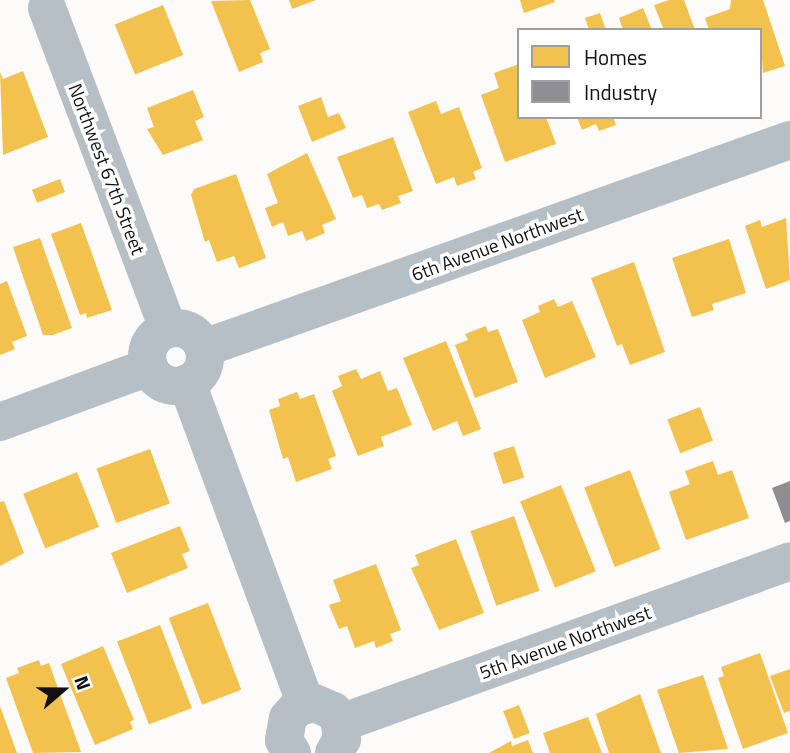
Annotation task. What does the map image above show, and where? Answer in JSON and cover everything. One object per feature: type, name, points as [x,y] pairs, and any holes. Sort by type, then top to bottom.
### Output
[{"type":"street","name":"Northwest 67th Street","points":[[41,3],[168,329]]},
{"type":"street","name":"6th Avenue Northwest","points":[[204,348],[790,140]]},
{"type":"street","points":[[168,329],[192,333],[204,348],[203,367],[187,383],[164,383],[149,367],[147,351],[152,340],[168,329]]},
{"type":"street","points":[[0,422],[149,367]]},
{"type":"street","points":[[187,383],[306,704]]},
{"type":"street","name":"5th Avenue Northwest","points":[[337,738],[790,561]]},
{"type":"street","points":[[278,750],[288,718],[306,704],[324,705],[337,738]]},
{"type":"building: Homes","points":[[250,0],[270,49],[260,53],[263,62],[239,72],[211,1]]},
{"type":"building: Homes","points":[[289,0],[316,0],[292,9]]},
{"type":"building: Homes","points":[[520,0],[554,0],[555,2],[524,13]]},
{"type":"building: Homes","points":[[669,0],[684,0],[694,28],[663,28],[654,5]]},
{"type":"building: Homes","points":[[731,0],[763,0],[785,66],[763,73],[762,28],[708,28],[705,18],[730,9]]},
{"type":"building: Homes","points":[[163,5],[183,55],[135,75],[115,24]]},
{"type":"building: Homes","points":[[643,8],[651,28],[622,28],[619,18]]},
{"type":"building: Homes","points":[[600,13],[605,28],[588,28],[585,18]]},
{"type":"building: Homes","points":[[517,65],[517,119],[547,119],[556,144],[505,162],[481,95],[499,88],[494,73]]},
{"type":"building: Homes","points":[[23,71],[48,137],[3,155],[0,72],[3,79]]},
{"type":"building: Homes","points":[[193,90],[204,117],[195,121],[203,140],[163,155],[147,129],[154,127],[147,108]]},
{"type":"building: Homes","points":[[321,97],[328,117],[339,113],[346,128],[312,142],[298,106]]},
{"type":"building: Homes","points":[[436,101],[441,114],[459,107],[482,168],[473,172],[476,179],[457,186],[454,177],[436,184],[408,112]]},
{"type":"building: Homes","points":[[578,119],[614,119],[616,125],[599,131],[596,124],[582,130]]},
{"type":"building: Homes","points":[[393,137],[413,191],[398,196],[401,203],[382,210],[379,204],[367,208],[362,195],[353,198],[337,157]]},
{"type":"building: Homes","points":[[307,153],[336,219],[322,225],[325,233],[306,241],[302,231],[288,236],[283,222],[272,227],[265,208],[278,203],[267,174]]},
{"type":"building: Homes","points":[[236,174],[266,258],[239,268],[234,256],[217,262],[209,240],[205,242],[191,195],[194,189]]},
{"type":"building: Homes","points":[[60,179],[65,192],[37,203],[32,190]]},
{"type":"building: Homes","points":[[786,218],[790,280],[766,289],[745,226],[760,220],[762,227]]},
{"type":"building: Homes","points":[[81,223],[112,310],[87,318],[86,313],[80,315],[51,234]]},
{"type":"building: Homes","points":[[40,238],[72,328],[53,335],[43,335],[13,247]]},
{"type":"building: Homes","points":[[729,239],[746,293],[712,304],[714,310],[692,317],[672,258]]},
{"type":"building: Homes","points":[[634,262],[665,352],[630,365],[622,344],[617,346],[591,278]]},
{"type":"building: Homes","points":[[7,281],[27,336],[12,342],[15,349],[0,355],[0,284]]},
{"type":"building: Homes","points":[[554,299],[558,307],[572,301],[596,357],[545,378],[522,320],[540,312],[538,306]]},
{"type":"building: Homes","points":[[486,326],[488,332],[498,329],[518,382],[475,398],[455,345],[468,340],[465,334]]},
{"type":"building: Homes","points":[[446,341],[481,429],[463,436],[457,421],[433,431],[403,358]]},
{"type":"building: Homes","points":[[356,369],[361,379],[380,371],[388,391],[397,388],[412,425],[381,437],[384,446],[358,456],[332,391],[342,386],[338,376]]},
{"type":"building: Homes","points":[[297,392],[300,399],[314,394],[336,456],[328,459],[332,469],[296,482],[288,457],[283,459],[269,410],[280,406],[278,399]]},
{"type":"building: Homes","points":[[700,407],[713,441],[680,453],[667,420]]},
{"type":"building: Homes","points":[[514,446],[524,477],[503,484],[493,453]]},
{"type":"building: Homes","points":[[150,449],[170,504],[116,523],[96,468]]},
{"type":"building: Homes","points":[[713,461],[718,475],[732,470],[749,518],[686,540],[669,492],[690,484],[685,471]]},
{"type":"building: Homes","points":[[630,470],[660,549],[615,567],[584,488]]},
{"type":"building: Homes","points":[[77,472],[99,527],[45,548],[23,494]]},
{"type":"building: Homes","points":[[561,485],[596,571],[555,588],[520,501]]},
{"type":"building: Homes","points":[[4,501],[24,553],[0,566],[0,502]]},
{"type":"building: Homes","points":[[514,516],[540,591],[496,606],[471,531]]},
{"type":"building: Homes","points":[[180,526],[190,551],[182,554],[188,568],[127,593],[111,553]]},
{"type":"building: Homes","points":[[456,539],[484,613],[439,630],[411,568],[419,565],[415,555]]},
{"type":"building: Homes","points":[[376,564],[401,630],[390,634],[393,641],[376,648],[374,641],[355,648],[347,626],[339,629],[329,605],[341,601],[333,580]]},
{"type":"building: Homes","points":[[208,603],[241,690],[202,705],[169,618]]},
{"type":"building: Homes","points":[[160,625],[192,708],[149,725],[117,641]]},
{"type":"building: Homes","points":[[103,646],[134,720],[130,722],[133,729],[95,745],[61,664]]},
{"type":"building: Homes","points":[[760,653],[788,733],[743,749],[718,678],[724,676],[721,667]]},
{"type":"building: Homes","points":[[39,660],[41,666],[49,663],[81,752],[33,753],[6,678],[19,673],[17,668]]},
{"type":"building: Homes","points":[[790,669],[790,711],[784,713],[770,676]]},
{"type":"building: Homes","points":[[703,675],[728,749],[679,753],[657,690]]},
{"type":"building: Homes","points":[[640,694],[661,753],[609,753],[596,714]]},
{"type":"building: Homes","points":[[519,705],[530,733],[514,739],[503,711]]},
{"type":"building: Homes","points":[[0,706],[17,753],[0,753]]},
{"type":"building: Homes","points":[[588,717],[602,753],[550,753],[543,733]]},
{"type":"building: Homes","points":[[528,740],[533,753],[489,753],[511,741],[512,746]]},
{"type":"building: Industry","points":[[790,481],[790,521],[785,523],[772,488]]}]
